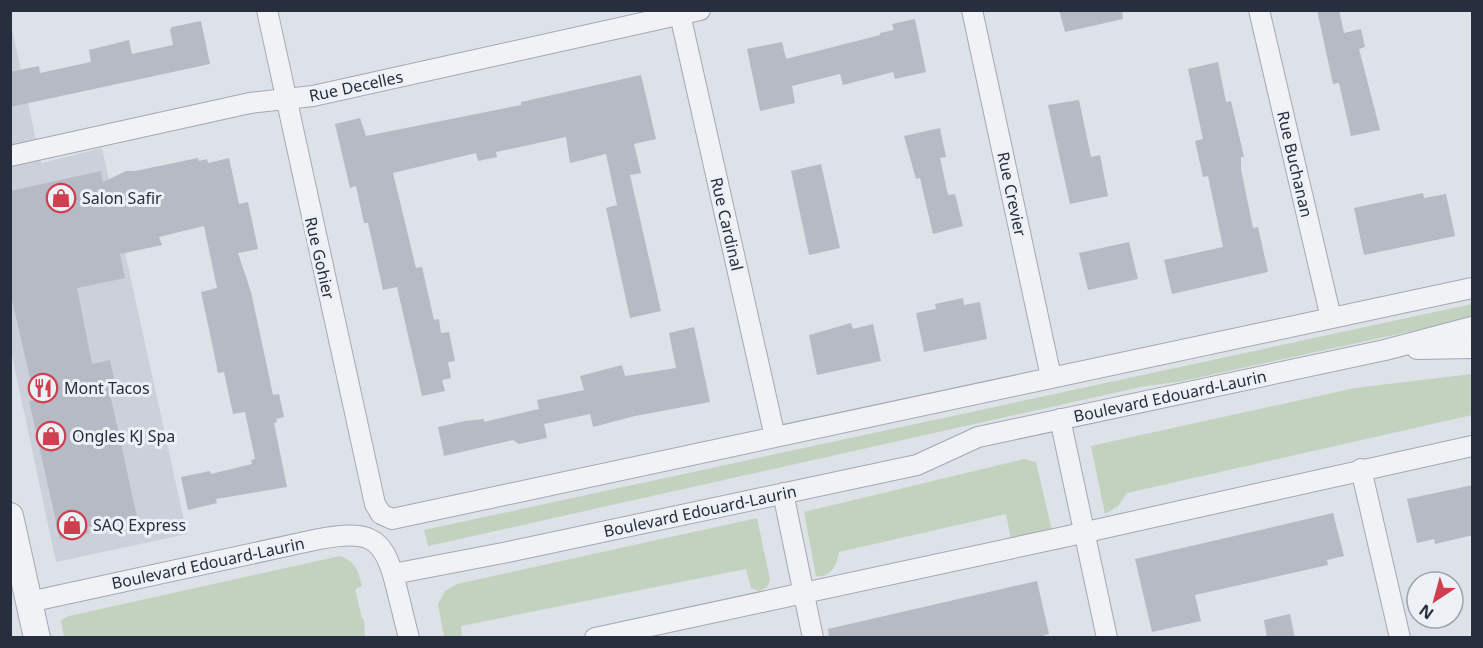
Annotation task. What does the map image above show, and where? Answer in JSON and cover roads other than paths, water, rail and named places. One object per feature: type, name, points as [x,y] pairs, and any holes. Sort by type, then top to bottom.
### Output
[{"type":"street","name":"Rue Gohier","points":[[267,10],[285,99],[381,511],[400,519],[775,437]]},
{"type":"street","name":"Rue Decelles","points":[[10,156],[250,103],[313,96],[700,10]]},
{"type":"street","name":"Rue Crevier","points":[[972,10],[1051,377]]},
{"type":"street","name":"Rue Buchanan","points":[[1260,10],[1331,318]]},
{"type":"street","name":"Rue Cardinal","points":[[680,13],[775,437]]},
{"type":"street","points":[[775,437],[1473,288]]},
{"type":"street","name":"Boulevard Edouard-Laurin","points":[[30,602],[329,538],[365,537],[376,542],[389,557],[393,574],[519,550],[917,465],[978,436],[1384,350],[1473,327]]},
{"type":"street","name":"Boulevard Edouard-Laurin","points":[[1384,350],[1473,348]]},
{"type":"street","points":[[1060,419],[1107,638]]},
{"type":"street","points":[[595,638],[1473,446]]},
{"type":"street","points":[[1362,469],[1400,638]]},
{"type":"street","points":[[783,493],[813,638]]},
{"type":"street","points":[[10,516],[37,638]]},
{"type":"street","points":[[393,574],[409,638]]},
{"type":"place","name":"Salon Safir","points":[[61,198]]},
{"type":"place","name":"Mont Tacos","points":[[43,388]]},
{"type":"place","name":"Ongles KJ Spa","points":[[51,436]]},
{"type":"place","name":"SAQ Express","points":[[72,525]]}]
